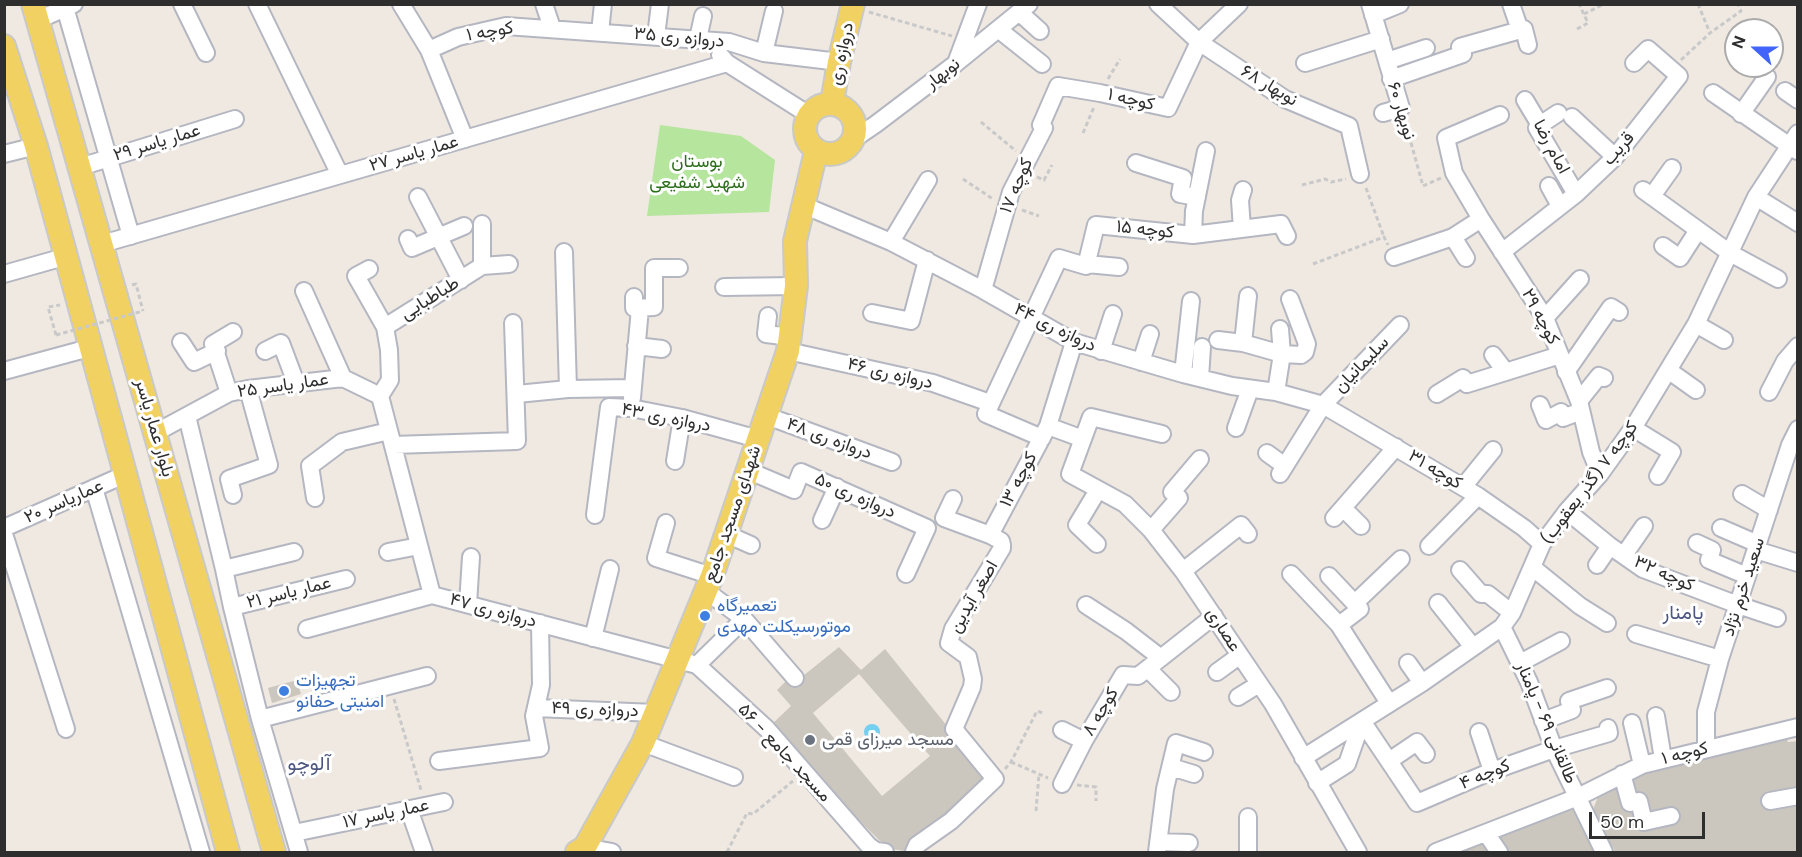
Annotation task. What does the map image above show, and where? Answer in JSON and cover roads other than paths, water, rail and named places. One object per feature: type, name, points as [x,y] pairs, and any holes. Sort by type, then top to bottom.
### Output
[{"type":"main road","name":"دروازه ری","points":[[832,103],[839,62],[853,6]]},
{"type":"main road","name":"بلوار عمار یاسر","points":[[36,12],[274,852]]},
{"type":"main road","points":[[4,46],[36,146],[64,257],[228,852]]},
{"type":"main road","points":[[832,103],[844,107],[852,116],[856,127],[854,139],[847,148],[838,153],[827,154],[816,151],[809,144],[805,135],[805,124],[815,108],[832,103]]},
{"type":"main road","name":"شهدای مسجد جامع","points":[[581,850],[643,743],[655,713],[688,663],[709,584],[790,344],[796,286],[795,241],[816,151]]},
{"type":"street","points":[[182,4],[206,53]]},
{"type":"street","points":[[257,4],[340,175]]},
{"type":"street","points":[[401,4],[429,50],[465,139]]},
{"type":"street","points":[[544,4],[552,28]]},
{"type":"street","points":[[600,32],[603,4]]},
{"type":"street","points":[[656,36],[660,4]]},
{"type":"street","points":[[955,64],[978,4]]},
{"type":"street","name":"نوبهار ۶۸","points":[[1158,4],[1198,42],[1285,99],[1349,126],[1360,174]]},
{"type":"street","points":[[1198,42],[1239,4]]},
{"type":"street","points":[[1372,10],[1400,4]]},
{"type":"street","points":[[1391,79],[1463,54],[1460,46],[1524,34],[1511,4]]},
{"type":"street","points":[[36,12],[68,6],[131,236]]},
{"type":"street","points":[[1024,8],[1040,31]]},
{"type":"street","name":"نوبهار","points":[[854,139],[955,64],[1024,8]]},
{"type":"street","name":"نوبهار ۶۰","points":[[1372,10],[1401,108],[1383,113]]},
{"type":"street","points":[[764,53],[774,11]]},
{"type":"street","points":[[698,39],[703,16]]},
{"type":"street","name":"کوچه ۱","points":[[429,50],[458,37],[489,28],[506,26],[552,28]]},
{"type":"street","name":"دروازه ری ۳۵","points":[[552,28],[724,41],[764,53],[839,62]]},
{"type":"street","points":[[998,29],[1042,64]]},
{"type":"street","points":[[1305,63],[1381,39]]},
{"type":"street","points":[[724,41],[720,44],[719,51],[728,63],[809,115]]},
{"type":"street","name":"کوچه ۱","points":[[1058,86],[1168,108],[1198,42]]},
{"type":"street","points":[[1387,61],[1426,48]]},
{"type":"street","name":"قریب","points":[[1502,252],[1533,217],[1560,206],[1615,157],[1679,76],[1648,49],[1634,63]]},
{"type":"street","name":"عمار یاسر ۲۷","points":[[102,244],[728,63]]},
{"type":"street","points":[[1742,114],[1766,78]]},
{"type":"street","name":"کوچه ۱۷","points":[[983,290],[1011,192],[1044,128],[1041,125],[1058,86]]},
{"type":"street","points":[[1713,93],[1742,114],[1795,143]]},
{"type":"street","name":"امام رضا","points":[[1525,100],[1540,125],[1537,128],[1576,194]]},
{"type":"street","name":"کوچه ۲۹","points":[[1500,115],[1446,138],[1454,173],[1545,318],[1580,406],[1591,452],[1600,474]]},
{"type":"street","points":[[1540,125],[1565,115],[1615,157]]},
{"type":"street","name":"عمار یاسر ۲۹","points":[[80,167],[235,119]]},
{"type":"street","name":"کوچه ۷ (گذر یعقوب)","points":[[1303,758],[1422,683],[1502,627],[1512,613],[1542,544],[1567,511],[1600,474],[1633,428],[1696,324],[1756,197],[1795,143]]},
{"type":"street","points":[[4,154],[36,146]]},
{"type":"street","points":[[1193,235],[1197,197],[1206,151]]},
{"type":"street","points":[[1137,163],[1183,178],[1180,194],[1197,197]]},
{"type":"street","points":[[1672,168],[1647,193],[1730,253],[1778,279]]},
{"type":"street","points":[[891,242],[928,180]]},
{"type":"street","points":[[1549,186],[1560,206]]},
{"type":"street","points":[[1242,229],[1240,200],[1243,190]]},
{"type":"street","points":[[418,197],[461,280]]},
{"type":"street","points":[[1756,197],[1797,223]]},
{"type":"street","name":"دروازه ری ۴۴","points":[[803,205],[891,242],[927,260],[1074,342],[1183,374],[1250,389],[1276,392],[1323,405]]},
{"type":"street","points":[[1394,257],[1453,237],[1481,219]]},
{"type":"street","points":[[482,224],[482,266]]},
{"type":"street","name":"کوچه ۱۵","points":[[1087,264],[1096,225],[1193,235],[1281,224],[1287,236]]},
{"type":"street","points":[[408,239],[412,248],[464,226]]},
{"type":"street","points":[[1663,246],[1680,258],[1698,230]]},
{"type":"street","points":[[1453,237],[1466,258]]},
{"type":"street","points":[[564,252],[568,388]]},
{"type":"street","points":[[4,274],[64,257]]},
{"type":"street","points":[[988,408],[1059,258],[1086,266],[1087,264],[1119,267]]},
{"type":"street","points":[[872,314],[911,321],[927,260]]},
{"type":"street","name":"طباطبایی","points":[[380,396],[390,380],[389,350],[385,327],[482,266],[508,264]]},
{"type":"street","points":[[631,408],[637,302],[654,307],[654,268],[679,267]]},
{"type":"street","points":[[369,269],[356,276],[385,327]]},
{"type":"street","points":[[1545,318],[1580,279]]},
{"type":"street","points":[[724,287],[796,286]]},
{"type":"street","points":[[304,291],[342,378]]},
{"type":"street","points":[[1243,343],[1248,296]]},
{"type":"street","points":[[1218,340],[1243,343],[1282,354],[1301,355],[1305,352],[1307,344],[1290,299]]},
{"type":"street","points":[[1183,374],[1191,301]]},
{"type":"street","points":[[1566,372],[1611,307],[1619,312]]},
{"type":"street","points":[[1101,351],[1113,314]]},
{"type":"street","name":"دروازه ری ۴۶","points":[[768,316],[766,334],[790,344],[933,383],[1045,432],[1083,439]]},
{"type":"street","points":[[315,498],[310,466],[342,442],[391,438],[517,441],[513,322]]},
{"type":"street","name":"سلیمانیان","points":[[1267,453],[1282,470],[1323,405],[1400,324]]},
{"type":"street","points":[[1696,324],[1724,340]]},
{"type":"street","points":[[1276,392],[1282,354],[1280,329]]},
{"type":"street","points":[[229,393],[213,344],[233,332]]},
{"type":"street","points":[[1141,362],[1150,334]]},
{"type":"street","points":[[181,342],[194,362],[217,351]]},
{"type":"street","name":"کوچه ۱۳","points":[[990,535],[1045,432],[1074,342]]},
{"type":"street","points":[[265,351],[281,343],[296,383]]},
{"type":"street","points":[[636,346],[662,349]]},
{"type":"street","points":[[1200,378],[1202,346]]},
{"type":"street","points":[[1768,392],[1791,365],[1797,346]]},
{"type":"street","points":[[4,371],[89,348]]},
{"type":"street","points":[[1493,355],[1506,372]]},
{"type":"street","points":[[1437,394],[1463,378],[1467,384],[1560,355]]},
{"type":"street","points":[[1668,370],[1696,390]]},
{"type":"street","points":[[1540,405],[1546,420],[1561,412],[1563,417],[1580,406],[1599,375],[1604,378]]},
{"type":"street","name":"عمار یاسر ۲۵","points":[[155,433],[229,393],[248,389],[342,378],[380,396]]},
{"type":"street","points":[[517,394],[568,388],[632,388]]},
{"type":"street","points":[[233,495],[229,479],[269,465],[248,389]]},
{"type":"street","points":[[1236,428],[1250,389]]},
{"type":"street","points":[[380,396],[432,595]]},
{"type":"street","name":"کوچه ۳۱","points":[[1323,405],[1463,487],[1524,528],[1542,544]]},
{"type":"street","name":"دروازه ری ۴۳","points":[[595,515],[609,407],[631,408],[682,418],[758,439]]},
{"type":"street","points":[[187,416],[224,568],[231,607],[260,719],[299,852]]},
{"type":"street","name":"دروازه ری ۴۸","points":[[766,416],[892,462]]},
{"type":"street","points":[[1083,439],[1091,417],[1162,434]]},
{"type":"street","points":[[675,461],[682,418]]},
{"type":"street","points":[[1633,428],[1672,452],[1658,476]]},
{"type":"street","name":"سعید خرم نژاد","points":[[1706,748],[1706,712],[1720,659],[1769,510],[1794,447],[1797,429]]},
{"type":"street","name":"عصاری","points":[[1083,439],[1070,474],[1125,504],[1151,530],[1183,571],[1273,704],[1358,852]]},
{"type":"street","points":[[1361,526],[1338,513],[1396,447]]},
{"type":"street","points":[[1463,487],[1493,450]]},
{"type":"street","points":[[1151,530],[1179,498],[1172,492],[1200,459]]},
{"type":"street","name":"دروازه ری ۵۰","points":[[747,470],[794,490],[801,472],[927,528],[906,574]]},
{"type":"street","name":"عماریاسر ۲۰","points":[[4,528],[124,475]]},
{"type":"street","points":[[94,488],[201,852]]},
{"type":"street","points":[[822,520],[837,488]]},
{"type":"street","points":[[1097,544],[1077,525],[1098,490]]},
{"type":"street","points":[[1742,494],[1769,510]]},
{"type":"street","name":"اصغر آیدین","points":[[914,852],[916,845],[951,820],[995,779],[954,729],[972,687],[973,679],[968,657],[949,643],[953,630],[1002,548],[1000,541],[990,535],[944,518],[953,499]]},
{"type":"street","points":[[1479,518],[1484,501]]},
{"type":"street","points":[[1429,546],[1484,501]]},
{"type":"street","name":"کوچه ۳۲","points":[[1567,511],[1643,569],[1777,618]]},
{"type":"street","points":[[666,523],[656,558],[709,584],[744,619],[795,678]]},
{"type":"street","points":[[1183,571],[1240,525],[1248,534]]},
{"type":"street","points":[[1597,565],[1617,551],[1644,526]]},
{"type":"street","points":[[1722,528],[1757,547],[1797,563]]},
{"type":"street","points":[[4,534],[66,729]]},
{"type":"street","points":[[726,534],[751,545]]},
{"type":"street","points":[[1697,543],[1712,550],[1709,560],[1748,576]]},
{"type":"street","points":[[388,552],[419,546]]},
{"type":"street","points":[[224,568],[294,552]]},
{"type":"street","points":[[468,604],[471,557]]},
{"type":"street","points":[[1356,602],[1401,559]]},
{"type":"street","points":[[1532,567],[1580,606],[1607,623]]},
{"type":"street","points":[[593,638],[610,569]]},
{"type":"street","points":[[1460,570],[1481,594],[1488,594],[1512,613]]},
{"type":"street","points":[[1291,574],[1339,625],[1389,703]]},
{"type":"street","points":[[1329,576],[1356,602],[1360,609],[1339,625]]},
{"type":"street","name":"عمار یاسر ۲۱","points":[[231,607],[346,579]]},
{"type":"street","name":"دروازه ری ۴۷","points":[[307,629],[432,595],[688,663]]},
{"type":"street","points":[[1438,603],[1473,647]]},
{"type":"street","points":[[1086,605],[1126,631],[1161,658]]},
{"type":"street","name":"کوچه ۸","points":[[1062,784],[1084,741],[1123,675],[1138,676],[1214,616]]},
{"type":"street","points":[[688,663],[744,619]]},
{"type":"street","points":[[439,761],[540,748],[534,716],[541,685],[540,623]]},
{"type":"street","name":"طالقانی ۶۹ - پامنار","points":[[1502,627],[1520,663],[1554,749],[1604,852]]},
{"type":"street","points":[[1636,634],[1720,659]]},
{"type":"street","points":[[1520,663],[1561,641]]},
{"type":"street","points":[[1217,672],[1239,656]]},
{"type":"street","name":"۵۶ - مسجد جامع","points":[[688,663],[767,729],[869,846],[876,851],[885,852]]},
{"type":"street","points":[[1408,663],[1422,683]]},
{"type":"street","points":[[1148,669],[1171,692]]},
{"type":"street","points":[[260,719],[427,676]]},
{"type":"street","points":[[1238,697],[1259,684]]},
{"type":"street","points":[[1543,721],[1572,710],[1569,701],[1607,688]]},
{"type":"street","name":"دروازه ری ۴۹","points":[[536,708],[655,713]]},
{"type":"street","points":[[1656,716],[1663,759]]},
{"type":"street","points":[[1362,721],[1389,761],[1417,741],[1426,754]]},
{"type":"street","points":[[1317,783],[1347,764],[1362,721]]},
{"type":"street","points":[[1632,723],[1642,765]]},
{"type":"street","name":"کوچه ۱","points":[[1436,852],[1578,797],[1642,765],[1797,727]]},
{"type":"street","name":"کوچه ۴","points":[[1389,761],[1417,803],[1492,771],[1609,733],[1608,728]]},
{"type":"street","points":[[1062,730],[1084,741]]},
{"type":"street","points":[[1479,732],[1492,771]]},
{"type":"street","points":[[643,743],[734,777]]},
{"type":"street","points":[[1189,843],[1158,847],[1165,789],[1176,743],[1204,752]]},
{"type":"street","points":[[1170,767],[1194,774]]},
{"type":"street","points":[[1622,774],[1630,803],[1639,801],[1644,822],[1671,816]]},
{"type":"street","points":[[1770,801],[1797,796]]},
{"type":"street","name":"عمار یاسر ۱۷","points":[[294,833],[444,802]]},
{"type":"street","points":[[418,807],[424,852]]},
{"type":"street","points":[[1248,817],[1248,852]]},
{"type":"street","points":[[1486,833],[1499,852]]},
{"type":"street","points":[[581,850],[612,852]]},
{"type":"water","points":[[869,724],[875,724],[880,732],[878,738],[869,740],[864,735],[864,729]]},
{"type":"place","name":"تعمیرگاه موتورسیکلت مهدی","points":[[705,616]]},
{"type":"place","name":"تجهیزات امنیتی حفانو","points":[[284,691]]},
{"type":"place","name":"مسجد میرزای قمی","points":[[810,740]]},
{"type":"district","name":"پامنار","points":[[1683,614]]},
{"type":"district","name":"آلوچو","points":[[309,765]]},
{"type":"park label","name":"بوستان شهید شفیعی","points":[[697,172]]}]
